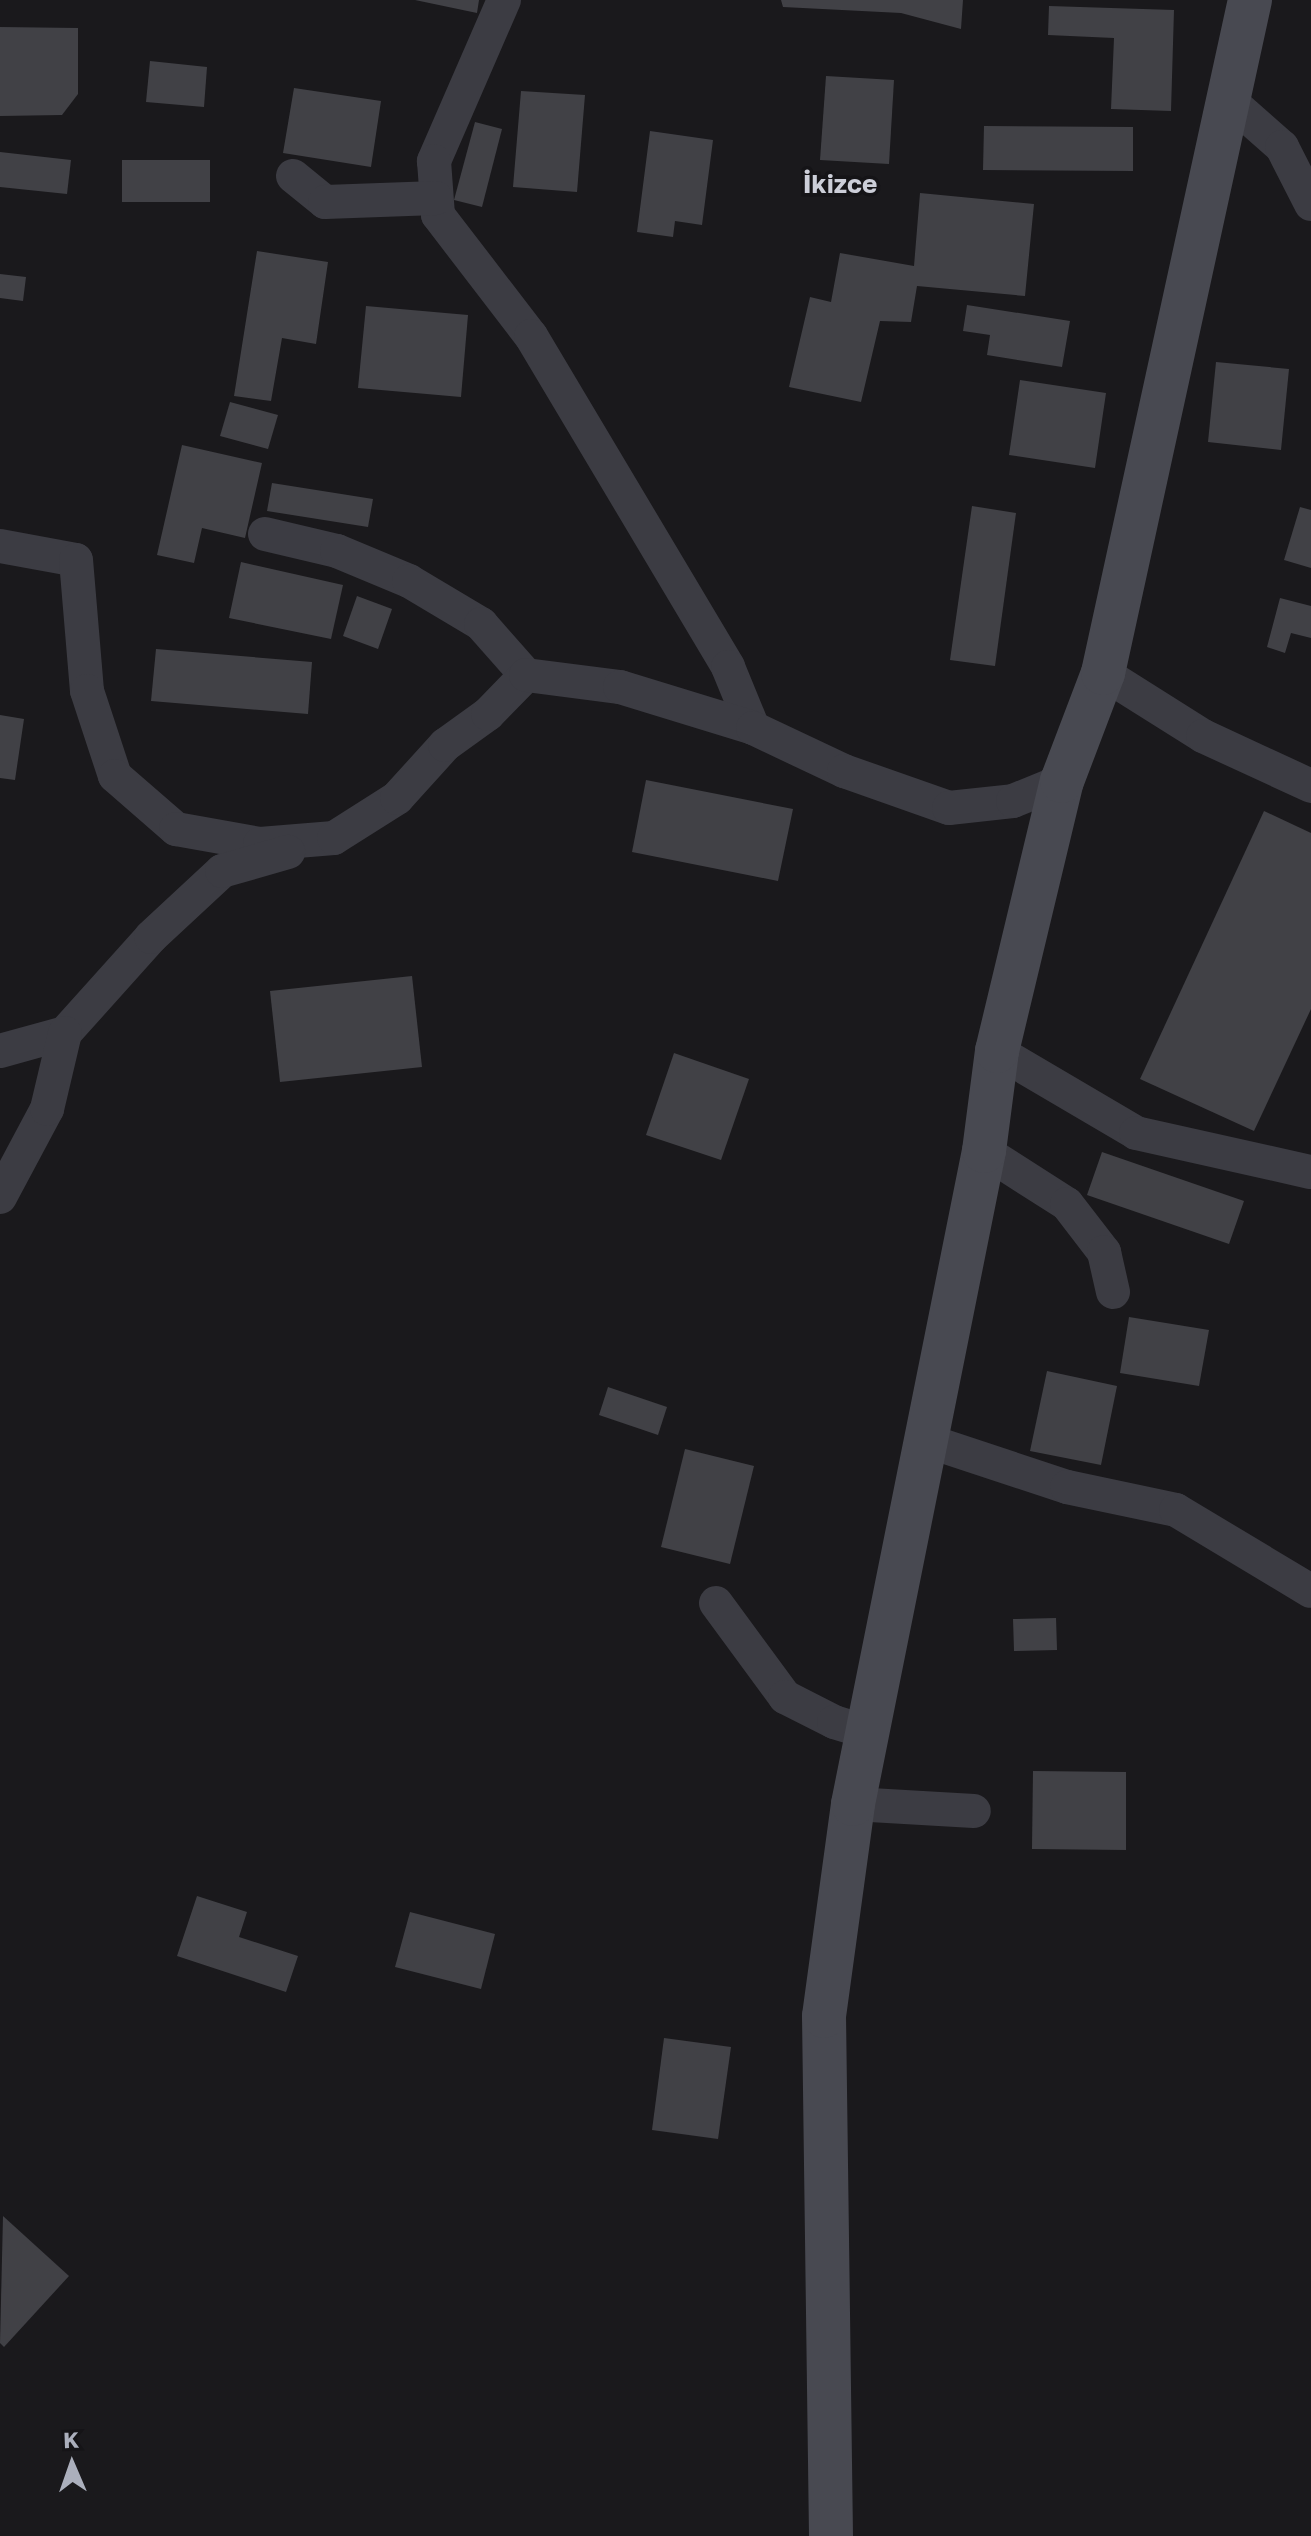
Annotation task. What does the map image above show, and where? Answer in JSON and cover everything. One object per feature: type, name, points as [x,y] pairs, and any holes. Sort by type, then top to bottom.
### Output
[{"type":"main road","points":[[831,2536],[824,2016],[853,1804],[984,1151],[997,1051],[1062,781],[1103,673],[1231,102],[1250,0]]},
{"type":"street","points":[[504,0],[434,161],[438,215],[531,336],[728,667],[753,728]]},
{"type":"street","points":[[1231,102],[1282,147],[1310,199]]},
{"type":"street","points":[[293,176],[325,202],[436,198]]},
{"type":"street","points":[[265,534],[337,551],[409,581],[481,624],[526,675],[620,687],[753,728],[844,771],[949,808],[1013,801],[1062,781]]},
{"type":"street","points":[[0,546],[76,560],[87,691],[115,776],[176,829],[260,844],[334,838]]},
{"type":"street","points":[[1103,673],[1203,736],[1311,786]]},
{"type":"street","points":[[0,1197],[47,1109],[65,1033],[151,937],[222,871],[334,838],[397,798],[445,745],[488,714],[526,675]]},
{"type":"street","points":[[0,1051],[65,1033]]},
{"type":"street","points":[[997,1051],[1136,1133],[1311,1172]]},
{"type":"street","points":[[984,1151],[1067,1204],[1104,1252],[1113,1292]]},
{"type":"street","points":[[925,1440],[1067,1487],[1176,1510],[1311,1591]]},
{"type":"street","points":[[716,1603],[785,1697],[834,1722],[867,1732]]},
{"type":"street","points":[[853,1804],[974,1811]]},
{"type":"building","points":[[415,0],[479,0],[477,13]]},
{"type":"building","points":[[781,0],[963,0],[961,29],[901,13],[783,7]]},
{"type":"building","points":[[1049,6],[1174,10],[1171,111],[1111,109],[1114,38],[1048,35]]},
{"type":"building","points":[[0,27],[78,28],[78,94],[62,115],[0,116]]},
{"type":"building","points":[[150,61],[207,67],[204,107],[146,102]]},
{"type":"building","points":[[826,76],[894,80],[889,164],[820,160]]},
{"type":"building","points":[[294,88],[381,101],[371,167],[283,153]]},
{"type":"building","points":[[521,91],[585,95],[577,192],[513,187]]},
{"type":"building","points":[[475,122],[502,129],[482,207],[454,200]]},
{"type":"building","points":[[984,126],[1133,127],[1133,171],[983,170]]},
{"type":"building","points":[[650,131],[713,140],[702,225],[675,221],[673,237],[637,232]]},
{"type":"building","points":[[0,152],[71,160],[67,194],[0,187]]},
{"type":"building","points":[[122,160],[210,160],[210,202],[122,202]]},
{"type":"building","points":[[920,193],[1034,204],[1025,296],[917,286],[911,322],[880,321],[861,402],[789,387],[810,297],[831,302],[840,253],[914,266]]},
{"type":"building","points":[[257,251],[328,262],[316,344],[282,338],[271,401],[234,396]]},
{"type":"building","points":[[0,274],[26,277],[23,301],[0,298]]},
{"type":"building","points":[[967,305],[1070,321],[1062,367],[987,355],[990,335],[963,331]]},
{"type":"building","points":[[366,306],[468,315],[461,397],[358,388]]},
{"type":"building","points":[[1216,362],[1289,369],[1281,450],[1208,442]]},
{"type":"building","points":[[1020,380],[1106,393],[1095,468],[1009,455]]},
{"type":"building","points":[[230,402],[278,415],[268,449],[220,436]]},
{"type":"building","points":[[182,445],[262,463],[245,538],[202,528],[194,563],[157,555]]},
{"type":"building","points":[[272,483],[373,499],[368,527],[267,511]]},
{"type":"building","points":[[972,506],[1016,513],[995,666],[950,660]]},
{"type":"building","points":[[1300,507],[1311,510],[1311,568],[1284,560]]},
{"type":"building","points":[[241,562],[343,585],[331,639],[229,618]]},
{"type":"building","points":[[357,596],[392,609],[378,649],[343,636]]},
{"type":"building","points":[[1280,598],[1311,606],[1311,638],[1291,633],[1285,653],[1267,647]]},
{"type":"building","points":[[156,649],[312,662],[308,714],[151,701]]},
{"type":"building","points":[[0,715],[24,719],[15,780],[0,778]]},
{"type":"building","points":[[646,780],[793,809],[778,881],[632,852]]},
{"type":"building","points":[[1264,811],[1311,833],[1311,1009],[1254,1131],[1140,1079]]},
{"type":"building","points":[[412,976],[422,1067],[280,1082],[270,991]]},
{"type":"building","points":[[674,1053],[749,1079],[721,1160],[646,1135]]},
{"type":"building","points":[[1102,1152],[1244,1201],[1229,1244],[1087,1195]]},
{"type":"building","points":[[1129,1317],[1209,1330],[1199,1386],[1120,1373]]},
{"type":"building","points":[[1047,1371],[1117,1386],[1101,1465],[1030,1451]]},
{"type":"building","points":[[608,1387],[667,1407],[658,1435],[599,1415]]},
{"type":"building","points":[[685,1449],[754,1466],[730,1564],[661,1547]]},
{"type":"building","points":[[1056,1618],[1057,1650],[1014,1651],[1013,1619]]},
{"type":"building","points":[[1033,1771],[1126,1772],[1126,1850],[1032,1849]]},
{"type":"building","points":[[197,1896],[247,1912],[239,1937],[298,1956],[286,1992],[177,1956]]},
{"type":"building","points":[[410,1912],[495,1934],[481,1989],[395,1967]]},
{"type":"building","points":[[664,2038],[731,2047],[718,2139],[652,2130]]},
{"type":"building","points":[[3,2216],[69,2276],[4,2347],[0,2343]]},
{"type":"district","name":"İkizce","points":[[840,184]]}]
